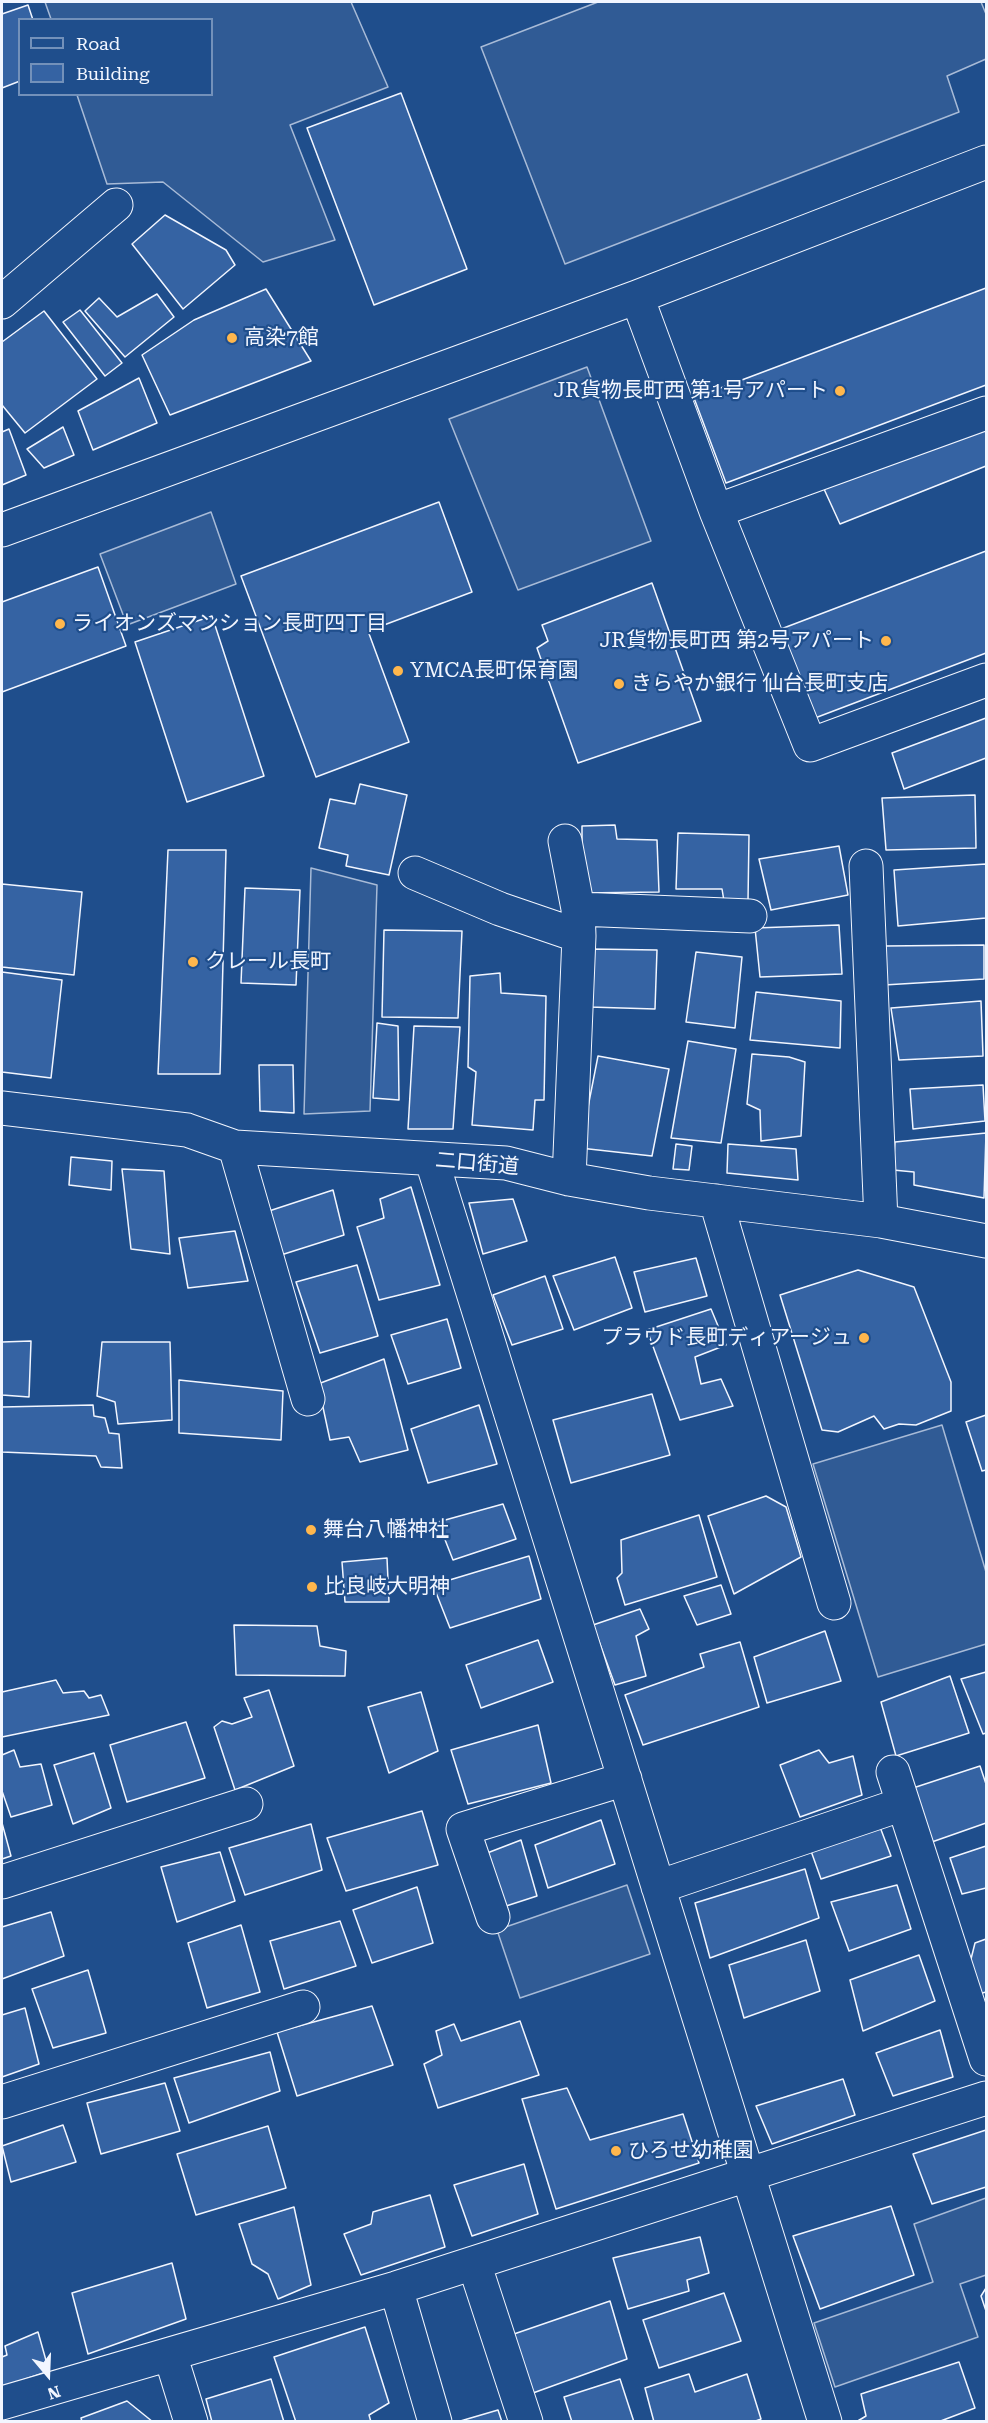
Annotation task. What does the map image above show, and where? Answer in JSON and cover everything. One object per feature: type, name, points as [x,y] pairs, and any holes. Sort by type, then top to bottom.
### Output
[{"type":"street","points":[[2,530],[637,297],[987,162]]},
{"type":"street","points":[[2,302],[116,205]]},
{"type":"street","points":[[637,297],[716,511],[810,745],[987,680]]},
{"type":"street","points":[[716,511],[987,413]]},
{"type":"street","points":[[565,841],[579,922],[569,1179]]},
{"type":"street","points":[[866,866],[881,1221]]},
{"type":"street","points":[[415,873],[500,909],[579,922],[750,916]]},
{"type":"street","name":"二口街道","points":[[2,1108],[187,1131],[235,1147],[432,1161],[506,1163],[569,1179],[716,1201],[881,1221],[987,1241]]},
{"type":"street","points":[[235,1147],[308,1400]]},
{"type":"street","points":[[432,1161],[825,2421]]},
{"type":"street","points":[[716,1201],[834,1603]]},
{"type":"street","points":[[892,1772],[987,2059]]},
{"type":"street","points":[[493,1917],[463,1829],[625,1779]]},
{"type":"street","points":[[2,1882],[246,1804]]},
{"type":"street","points":[[658,1887],[903,1804]]},
{"type":"street","points":[[2,2102],[303,2007]]},
{"type":"street","points":[[2,2403],[396,2288],[987,2098]]},
{"type":"street","points":[[474,2263],[526,2421]]},
{"type":"street","points":[[396,2288],[435,2421]]},
{"type":"street","points":[[170,2354],[191,2421]]},
{"type":"shaded area","points":[[45,2],[351,2],[388,87],[290,125],[335,240],[263,262],[163,182],[107,184],[77,96],[213,96],[213,18],[51,18]]},
{"type":"shaded area","points":[[598,2],[981,2],[986,14],[986,59],[947,76],[959,112],[565,264],[481,47]]},
{"type":"shaded area","points":[[587,367],[651,541],[518,590],[449,419]]},
{"type":"shaded area","points":[[211,512],[236,584],[127,625],[100,554]]},
{"type":"shaded area","points":[[311,868],[377,885],[370,1111],[304,1114]]},
{"type":"shaded area","points":[[942,1425],[986,1572],[986,1644],[878,1677],[813,1464]]},
{"type":"shaded area","points":[[627,1885],[650,1954],[520,1998],[497,1930]]},
{"type":"shaded area","points":[[986,2198],[986,2275],[960,2284],[978,2337],[835,2387],[814,2323],[933,2282],[914,2224]]},
{"type":"building","points":[[28,5],[32,18],[18,18],[18,82],[2,88],[2,14]]},
{"type":"building","points":[[401,93],[467,269],[374,305],[307,128]]},
{"type":"building","points":[[165,215],[226,250],[235,265],[183,309],[132,244]]},
{"type":"building","name":"JR貨物長町西 第1号アパート","points":[[986,288],[986,385],[726,483],[694,398]]},
{"type":"building","name":"高染7館","points":[[266,289],[311,361],[170,415],[142,355],[194,320]]},
{"type":"building","points":[[157,294],[174,317],[125,357],[85,311],[99,298],[117,317]]},
{"type":"building","points":[[80,310],[122,363],[105,376],[63,322]]},
{"type":"building","points":[[44,311],[97,379],[25,433],[2,405],[2,342]]},
{"type":"building","points":[[139,378],[157,423],[93,450],[78,411]]},
{"type":"building","points":[[63,427],[74,455],[44,468],[27,449]]},
{"type":"building","points":[[9,429],[26,475],[2,485],[2,432]]},
{"type":"building","points":[[986,430],[986,466],[840,524],[824,489]]},
{"type":"building","points":[[439,502],[472,592],[368,631],[409,742],[316,777],[241,576]]},
{"type":"building","name":"JR貨物長町西 第2号アパート","points":[[986,551],[986,653],[815,718],[781,629]]},
{"type":"building","name":"ライオンズマンション長町四丁目","points":[[98,567],[126,646],[2,692],[2,602]]},
{"type":"building","name":"きらやか銀行 仙台長町支店","points":[[652,583],[701,721],[578,763],[537,648],[548,641],[542,625]]},
{"type":"building","points":[[212,616],[264,776],[187,802],[135,642]]},
{"type":"building","points":[[986,718],[986,758],[904,789],[892,753]]},
{"type":"building","points":[[360,784],[407,795],[389,875],[346,866],[348,855],[319,848],[330,799],[355,804]]},
{"type":"building","points":[[975,795],[976,848],[886,850],[882,798]]},
{"type":"building","points":[[615,825],[617,839],[657,840],[659,892],[582,893],[582,826]]},
{"type":"building","points":[[678,833],[749,835],[748,901],[724,901],[722,889],[676,889]]},
{"type":"building","points":[[839,846],[848,895],[771,910],[759,859]]},
{"type":"building","name":"クレール長町","points":[[168,850],[226,850],[220,1074],[158,1074]]},
{"type":"building","points":[[986,864],[986,918],[898,926],[894,870]]},
{"type":"building","points":[[2,884],[82,892],[74,975],[2,967]]},
{"type":"building","points":[[245,888],[300,890],[296,985],[241,983]]},
{"type":"building","points":[[839,925],[842,974],[760,977],[755,928]]},
{"type":"building","points":[[384,930],[462,931],[458,1018],[382,1017]]},
{"type":"building","points":[[984,945],[984,979],[884,985],[884,946]]},
{"type":"building","points":[[591,949],[657,950],[655,1009],[589,1007]]},
{"type":"building","points":[[696,952],[742,957],[735,1028],[686,1022]]},
{"type":"building","points":[[2,972],[62,980],[51,1078],[2,1072]]},
{"type":"building","points":[[500,973],[501,993],[546,996],[544,1100],[535,1100],[533,1130],[472,1125],[476,1072],[468,1067],[470,976]]},
{"type":"building","points":[[756,992],[841,1001],[840,1048],[750,1040]]},
{"type":"building","points":[[981,1001],[983,1056],[899,1060],[891,1008]]},
{"type":"building","points":[[377,1023],[398,1026],[399,1100],[373,1098]]},
{"type":"building","points":[[414,1026],[460,1027],[453,1129],[408,1129]]},
{"type":"building","points":[[688,1041],[736,1049],[721,1143],[671,1138]]},
{"type":"building","points":[[752,1054],[789,1057],[805,1062],[801,1136],[761,1141],[760,1110],[747,1104]]},
{"type":"building","points":[[598,1056],[669,1069],[652,1156],[580,1148]]},
{"type":"building","points":[[259,1065],[293,1065],[294,1113],[260,1111]]},
{"type":"building","points":[[983,1085],[985,1121],[913,1129],[910,1089]]},
{"type":"building","points":[[986,1133],[984,1198],[914,1185],[914,1172],[893,1170],[895,1142]]},
{"type":"building","points":[[676,1144],[692,1146],[689,1170],[673,1169]]},
{"type":"building","points":[[728,1144],[796,1149],[798,1180],[727,1173]]},
{"type":"building","points":[[71,1157],[112,1161],[111,1190],[69,1185]]},
{"type":"building","points":[[122,1169],[164,1171],[170,1254],[131,1249]]},
{"type":"building","points":[[411,1187],[440,1285],[379,1300],[357,1227],[384,1218],[380,1199]]},
{"type":"building","points":[[333,1190],[344,1235],[281,1255],[266,1212]]},
{"type":"building","points":[[513,1199],[527,1241],[483,1254],[469,1203]]},
{"type":"building","points":[[235,1231],[248,1281],[188,1288],[179,1238]]},
{"type":"building","points":[[615,1257],[632,1308],[574,1330],[553,1276]]},
{"type":"building","points":[[696,1258],[707,1296],[645,1312],[634,1272]]},
{"type":"building","points":[[357,1265],[378,1336],[320,1353],[296,1282]]},
{"type":"building","name":"プラウド長町ディアージュ","points":[[858,1270],[914,1287],[951,1382],[951,1411],[916,1425],[899,1424],[884,1429],[874,1416],[838,1432],[822,1430],[780,1295]]},
{"type":"building","points":[[545,1276],[563,1329],[512,1345],[493,1295]]},
{"type":"building","points":[[711,1309],[726,1345],[695,1357],[701,1384],[721,1379],[733,1406],[680,1420],[647,1330]]},
{"type":"building","points":[[447,1319],[461,1368],[408,1384],[391,1335]]},
{"type":"building","points":[[31,1341],[29,1397],[2,1395],[2,1342]]},
{"type":"building","points":[[102,1342],[170,1342],[172,1420],[118,1424],[115,1402],[97,1396]]},
{"type":"building","points":[[384,1359],[408,1450],[360,1462],[349,1437],[330,1440],[318,1384]]},
{"type":"building","points":[[179,1380],[283,1391],[281,1440],[179,1433]]},
{"type":"building","points":[[652,1394],[670,1455],[571,1483],[553,1420]]},
{"type":"building","points":[[93,1405],[94,1416],[105,1418],[109,1433],[119,1434],[122,1468],[101,1467],[96,1456],[2,1452],[2,1407]]},
{"type":"building","points":[[479,1405],[497,1464],[428,1483],[411,1429]]},
{"type":"building","points":[[986,1415],[986,1470],[982,1471],[966,1422]]},
{"type":"building","points":[[766,1496],[786,1507],[801,1557],[734,1594],[708,1516]]},
{"type":"building","points":[[503,1504],[516,1539],[453,1560],[438,1522]]},
{"type":"building","points":[[699,1515],[717,1577],[625,1605],[617,1578],[622,1573],[621,1540]]},
{"type":"building","points":[[529,1556],[541,1599],[450,1628],[433,1585]]},
{"type":"building","points":[[387,1558],[389,1602],[345,1602],[342,1562]]},
{"type":"building","points":[[721,1585],[731,1614],[697,1625],[684,1596]]},
{"type":"building","points":[[640,1609],[649,1629],[636,1636],[646,1676],[615,1685],[593,1625]]},
{"type":"building","points":[[234,1625],[317,1626],[320,1646],[346,1651],[345,1676],[236,1675]]},
{"type":"building","points":[[825,1631],[841,1681],[767,1703],[754,1657]]},
{"type":"building","points":[[538,1640],[553,1682],[481,1708],[466,1665]]},
{"type":"building","points":[[740,1642],[759,1707],[643,1745],[625,1695],[704,1667],[700,1654]]},
{"type":"building","points":[[986,1672],[986,1733],[983,1734],[961,1679]]},
{"type":"building","points":[[950,1676],[969,1733],[896,1756],[881,1702]]},
{"type":"building","points":[[56,1680],[63,1693],[84,1691],[89,1698],[101,1695],[109,1715],[2,1737],[2,1692]]},
{"type":"building","points":[[269,1690],[294,1766],[235,1790],[214,1727],[222,1721],[232,1724],[252,1717],[244,1698]]},
{"type":"building","points":[[421,1692],[438,1751],[389,1773],[368,1707]]},
{"type":"building","points":[[186,1722],[205,1778],[127,1802],[110,1745]]},
{"type":"building","points":[[538,1725],[551,1783],[468,1804],[451,1750]]},
{"type":"building","points":[[14,1750],[20,1767],[41,1764],[52,1805],[11,1817],[2,1791],[2,1755]]},
{"type":"building","points":[[819,1750],[829,1763],[853,1756],[862,1795],[800,1817],[780,1765]]},
{"type":"building","points":[[94,1753],[111,1808],[73,1824],[54,1765]]},
{"type":"building","points":[[980,1766],[986,1784],[986,1823],[929,1843],[910,1789]]},
{"type":"building","points":[[422,1811],[438,1865],[346,1891],[327,1838]]},
{"type":"building","points":[[601,1820],[615,1864],[548,1888],[535,1845]]},
{"type":"building","points":[[2,1823],[11,1856],[2,1859]]},
{"type":"building","points":[[311,1824],[322,1870],[245,1895],[229,1848]]},
{"type":"building","points":[[880,1827],[891,1856],[821,1879],[811,1851]]},
{"type":"building","points":[[521,1840],[537,1896],[500,1908],[482,1855]]},
{"type":"building","points":[[986,1846],[986,1888],[962,1894],[950,1858]]},
{"type":"building","points":[[220,1852],[235,1901],[177,1922],[161,1867]]},
{"type":"building","points":[[805,1869],[819,1918],[710,1958],[695,1903]]},
{"type":"building","points":[[897,1885],[911,1929],[849,1951],[831,1902]]},
{"type":"building","points":[[417,1887],[433,1943],[372,1963],[353,1910]]},
{"type":"building","points":[[51,1912],[64,1956],[2,1979],[2,1927]]},
{"type":"building","points":[[340,1921],[356,1966],[284,1989],[270,1941]]},
{"type":"building","points":[[241,1925],[260,1992],[207,2008],[188,1943]]},
{"type":"building","points":[[986,1939],[986,1992],[979,1994],[970,1963],[975,1943]]},
{"type":"building","points":[[806,1940],[820,1991],[744,2018],[729,1965]]},
{"type":"building","points":[[919,1955],[935,2001],[863,2031],[850,1980]]},
{"type":"building","points":[[88,1970],[106,2033],[53,2048],[32,1989]]},
{"type":"building","points":[[372,2006],[393,2065],[297,2096],[277,2032]]},
{"type":"building","points":[[25,2008],[39,2064],[2,2077],[2,2015]]},
{"type":"building","points":[[520,2021],[539,2075],[438,2108],[424,2064],[442,2055],[436,2031],[454,2024],[461,2041]]},
{"type":"building","points":[[940,2030],[953,2077],[893,2096],[876,2053]]},
{"type":"building","points":[[270,2052],[280,2091],[189,2123],[174,2078]]},
{"type":"building","points":[[843,2079],[855,2115],[772,2144],[756,2106]]},
{"type":"building","points":[[165,2083],[180,2131],[101,2154],[87,2103]]},
{"type":"building","name":"ひろせ幼稚園","points":[[567,2088],[590,2140],[683,2114],[699,2163],[556,2209],[522,2099]]},
{"type":"building","points":[[63,2125],[76,2162],[11,2182],[2,2146]]},
{"type":"building","points":[[268,2126],[286,2188],[196,2215],[177,2154]]},
{"type":"building","points":[[986,2130],[986,2187],[932,2204],[913,2154]]},
{"type":"building","points":[[524,2164],[538,2214],[472,2236],[454,2185]]},
{"type":"building","points":[[430,2195],[445,2247],[361,2275],[344,2234],[371,2224],[373,2212]]},
{"type":"building","points":[[891,2206],[914,2275],[820,2309],[793,2236]]},
{"type":"building","points":[[294,2207],[311,2285],[278,2299],[268,2274],[252,2264],[239,2224]]},
{"type":"building","points":[[700,2237],[709,2273],[687,2280],[689,2291],[628,2309],[613,2258]]},
{"type":"building","points":[[172,2263],[186,2319],[88,2354],[72,2293]]},
{"type":"building","points":[[986,2288],[986,2311],[981,2296]]},
{"type":"building","points":[[724,2293],[741,2341],[659,2368],[643,2320]]},
{"type":"building","points":[[610,2301],[627,2359],[533,2393],[514,2334]]},
{"type":"building","points":[[365,2327],[389,2403],[369,2415],[371,2422],[296,2422],[274,2357]]},
{"type":"building","points":[[38,2332],[49,2371],[2,2387],[2,2357],[7,2355],[5,2346]]},
{"type":"building","points":[[959,2362],[975,2408],[938,2422],[856,2422],[866,2416],[861,2394]]},
{"type":"building","points":[[689,2374],[695,2392],[747,2374],[761,2419],[753,2422],[654,2422],[645,2388]]},
{"type":"building","points":[[271,2379],[284,2422],[212,2422],[206,2399]]},
{"type":"building","points":[[620,2379],[634,2422],[572,2422],[564,2397]]},
{"type":"building","points":[[127,2401],[153,2422],[82,2422],[81,2418]]},
{"type":"building","points":[[498,2410],[502,2422],[457,2422]]},
{"type":"place","name":"高染7館","points":[[232,338]]},
{"type":"place","name":"JR貨物長町西 第1号アパート","points":[[840,391]]},
{"type":"place","name":"ライオンズマンション長町四丁目","points":[[60,624]]},
{"type":"place","name":"JR貨物長町西 第2号アパート","points":[[886,641]]},
{"type":"place","name":"YMCA長町保育園","points":[[398,671]]},
{"type":"place","name":"きらやか銀行 仙台長町支店","points":[[619,684]]},
{"type":"place","name":"クレール長町","points":[[193,962]]},
{"type":"place","name":"プラウド長町ディアージュ","points":[[864,1338]]},
{"type":"place","name":"舞台八幡神社","points":[[311,1530]]},
{"type":"place","name":"比良岐大明神","points":[[312,1587]]},
{"type":"place","name":"ひろせ幼稚園","points":[[616,2151]]}]
